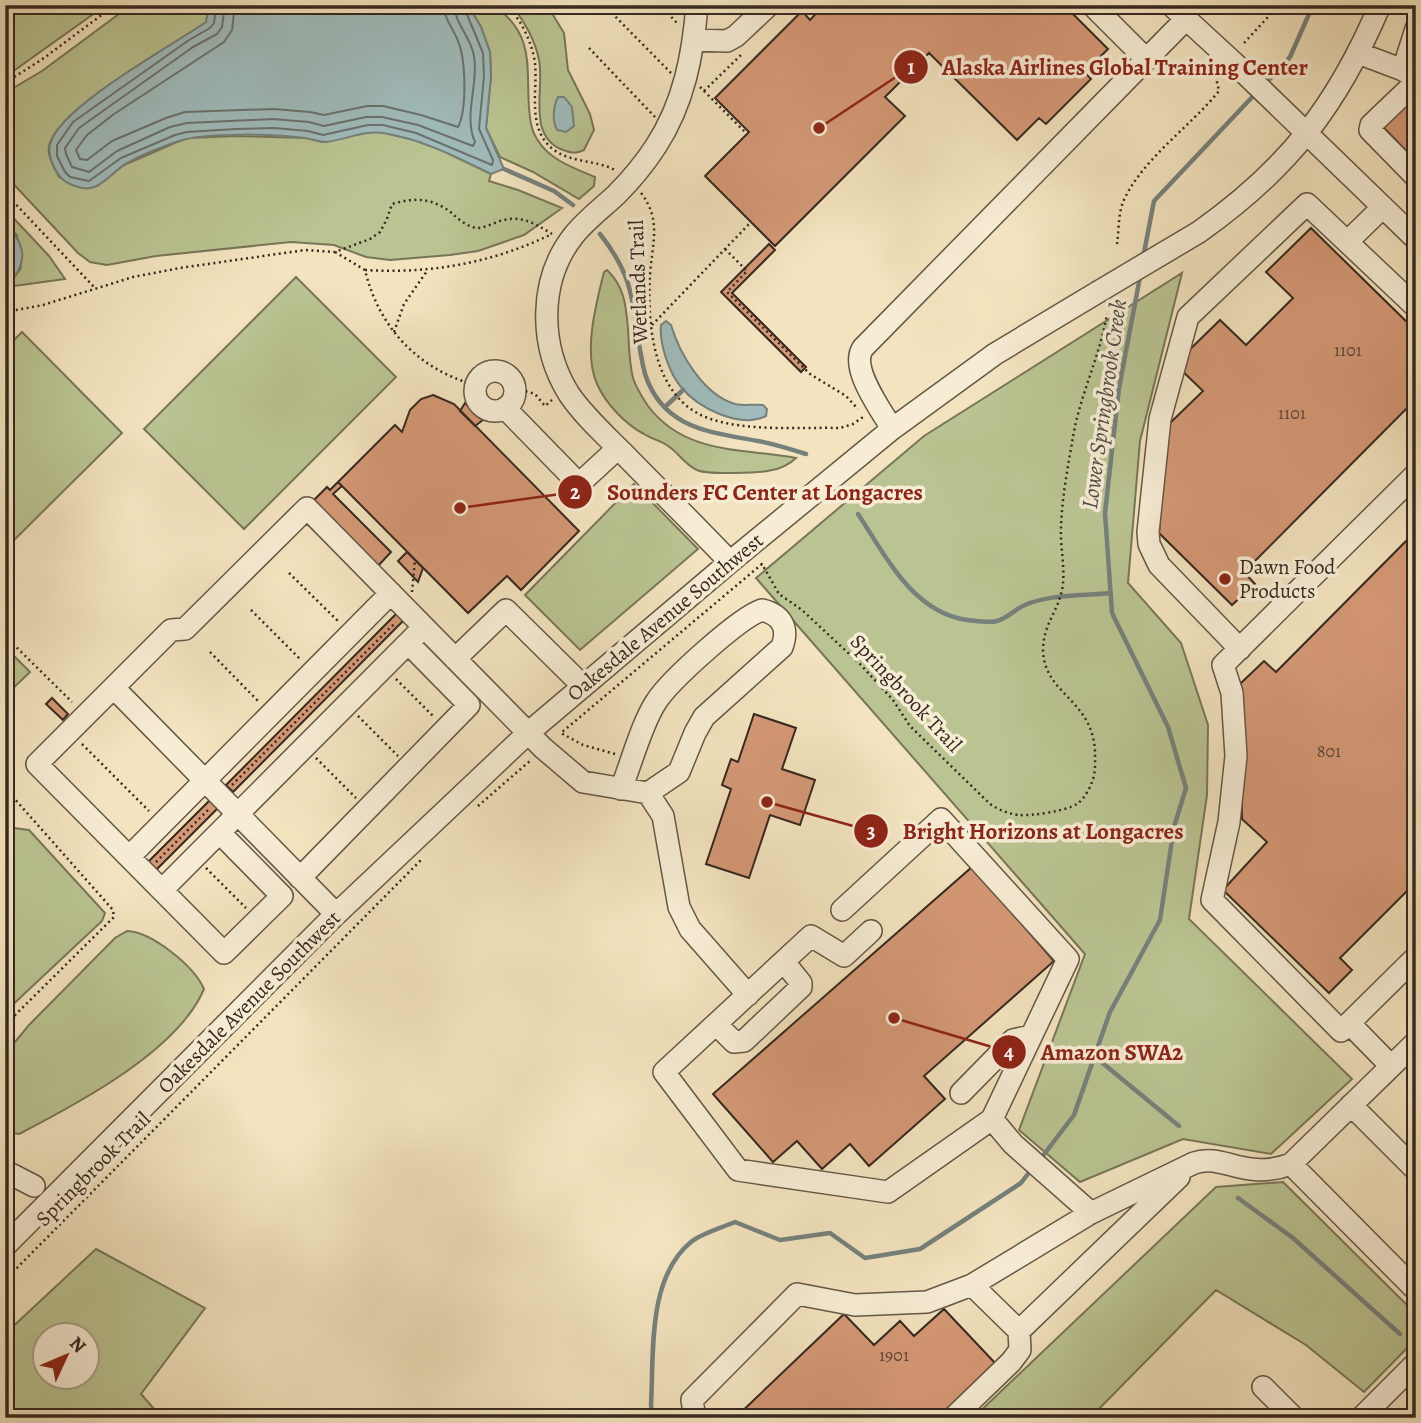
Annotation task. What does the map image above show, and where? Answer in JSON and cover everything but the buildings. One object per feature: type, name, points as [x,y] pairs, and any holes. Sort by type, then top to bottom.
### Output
[{"type":"street","points":[[697,5],[694,40],[683,91],[666,129],[642,166],[581,227],[565,247],[550,286],[546,312],[549,346],[562,382],[577,405],[730,562]]},
{"type":"street","points":[[694,40],[727,41],[769,5]]},
{"type":"street","points":[[1093,5],[1146,59]]},
{"type":"street","name":"Oakesdale Avenue Southwest","points":[[5,1246],[336,914],[528,733],[583,686],[892,429],[995,354],[1199,232],[1239,203],[1308,134],[1339,88],[1380,5]]},
{"type":"street","points":[[892,429],[868,388],[859,365],[859,353],[1146,59],[1178,12],[1233,57],[1274,102],[1383,207],[1414,233]]},
{"type":"street","points":[[1416,29],[1411,77],[1371,125],[1370,130],[1416,177]]},
{"type":"street","points":[[1358,53],[1411,77]]},
{"type":"street","points":[[1240,649],[1159,565],[1149,544],[1160,419],[1188,317],[1307,204],[1416,307]]},
{"type":"street","points":[[1348,241],[1383,207]]},
{"type":"street","points":[[492,370],[507,374],[515,388],[511,403],[505,408],[489,411],[482,407],[474,393],[475,385],[484,373],[492,370]]},
{"type":"street","points":[[505,408],[579,484],[618,448]]},
{"type":"street","points":[[1416,474],[1223,664],[1232,692],[1236,756],[1229,822],[1212,900],[1341,1031],[1416,957]]},
{"type":"street","points":[[220,833],[282,896],[225,953],[37,764],[171,630],[186,629],[307,508],[528,733],[583,782],[621,789],[648,793],[679,772],[704,717],[782,648],[785,638],[780,618],[762,610],[745,618],[666,687],[654,704],[621,789]]},
{"type":"street","points":[[129,857],[350,634],[398,601]]},
{"type":"street","points":[[455,659],[506,610],[583,686]]},
{"type":"street","points":[[162,890],[424,627]]},
{"type":"street","points":[[300,878],[469,705],[408,643]]},
{"type":"street","points":[[114,688],[336,914]]},
{"type":"street","points":[[648,793],[663,816],[679,907],[690,929],[748,995]]},
{"type":"street","points":[[842,909],[941,819],[1068,958],[992,1119],[888,1192],[738,1170],[664,1072],[811,936],[844,956],[871,931]]},
{"type":"street","points":[[716,1024],[734,1042],[744,1041],[801,987],[801,983],[783,962]]},
{"type":"street","points":[[1349,1023],[1391,1066]]},
{"type":"street","points":[[961,1093],[1013,1041],[1031,1036]]},
{"type":"street","points":[[695,1418],[692,1400],[797,1294],[855,1305],[927,1303],[972,1285],[1091,1213],[1194,1163],[1202,1160],[1216,1161],[1266,1170],[1291,1164],[1416,1042]]},
{"type":"street","points":[[1351,1105],[1416,1170]]},
{"type":"street","points":[[992,1119],[1013,1144],[1091,1213]]},
{"type":"street","points":[[1019,1331],[1194,1163]]},
{"type":"street","points":[[1291,1164],[1416,1290]]},
{"type":"street","points":[[5,1171],[34,1186]]},
{"type":"street","points":[[953,1418],[1020,1350],[1019,1331],[972,1285]]},
{"type":"street","points":[[1361,1418],[1416,1363]]},
{"type":"street","points":[[1263,1387],[1294,1418]]},
{"type":"path","points":[[5,83],[44,58],[115,5]]},
{"type":"path","points":[[506,5],[516,18],[533,52],[537,128],[545,142],[566,157],[603,164],[629,181]]},
{"type":"path","points":[[604,5],[675,77]]},
{"type":"path","points":[[1117,244],[1122,203],[1134,183],[1219,92],[1216,78],[1279,5]]},
{"type":"path","points":[[589,48],[666,129]]},
{"type":"path","points":[[696,84],[747,134]]},
{"type":"path","name":"Wetlands Trail","points":[[629,181],[646,199],[655,221],[650,284],[652,326],[664,377],[680,401],[707,417],[748,425],[841,428],[864,416],[846,396],[810,374],[727,292],[747,271],[725,249]]},
{"type":"path","points":[[5,192],[95,288]]},
{"type":"path","points":[[5,313],[43,305],[133,276],[275,253],[305,250],[335,252],[370,239],[380,232],[392,204],[416,198],[443,206],[473,227],[485,227],[506,219],[518,218],[526,219],[552,234],[520,250],[496,257],[406,272],[365,270],[335,252]]},
{"type":"path","points":[[652,326],[751,222]]},
{"type":"path","points":[[365,270],[374,300],[394,332],[410,351],[434,369],[475,385]]},
{"type":"path","points":[[394,332],[404,304],[428,270]]},
{"type":"path","name":"Springbrook Trail","points":[[633,759],[583,745],[561,733],[762,564],[779,594],[802,610],[861,665],[893,700],[910,726],[990,804],[999,810],[1018,815],[1035,814],[1077,804],[1088,792],[1093,779],[1094,737],[1082,711],[1046,670],[1043,645],[1049,620],[1062,590],[1061,527],[1073,438],[1107,314]]},
{"type":"path","points":[[515,388],[535,394],[545,406],[552,399]]},
{"type":"path","points":[[153,865],[404,613],[398,601],[413,587],[415,560]]},
{"type":"path","points":[[289,573],[350,634]]},
{"type":"path","points":[[251,610],[313,671]]},
{"type":"path","points":[[5,636],[86,716]]},
{"type":"path","points":[[209,652],[271,714]]},
{"type":"path","points":[[384,667],[446,729]]},
{"type":"path","points":[[346,705],[409,767]]},
{"type":"path","points":[[304,747],[367,809]]},
{"type":"path","points":[[474,810],[533,757]]},
{"type":"path","points":[[5,788],[113,910],[114,917],[5,1025]]},
{"type":"path","name":"Springbrook Trail","points":[[5,1280],[423,857]]},
{"type":"green space","points":[[5,5],[106,5],[5,77]]},
{"type":"green space","points":[[131,5],[209,5],[207,22],[94,97],[72,114],[57,131],[49,150],[59,177],[97,186],[124,165],[188,138],[307,138],[322,142],[381,132],[441,150],[491,174],[489,181],[562,208],[524,235],[478,251],[450,255],[390,260],[366,257],[334,245],[291,242],[156,256],[107,265],[90,262],[78,253],[5,175],[5,93],[42,71]]},
{"type":"green space","points":[[468,5],[494,5],[516,28],[526,52],[530,116],[535,136],[555,158],[595,177],[594,186],[579,199],[533,172],[500,157],[486,128],[491,76],[490,52],[481,27]]},
{"type":"green space","points":[[512,5],[547,5],[564,33],[568,70],[590,114],[594,130],[584,150],[574,153],[563,150],[544,134],[539,110],[539,60],[535,45]]},
{"type":"green space","points":[[5,209],[49,256],[65,279],[7,287],[21,268],[17,235],[5,224]]},
{"type":"green space","points":[[607,270],[618,283],[624,298],[634,382],[648,406],[663,422],[679,433],[716,447],[796,458],[782,467],[766,471],[703,472],[689,465],[665,444],[637,430],[617,413],[597,384],[591,358],[595,313],[604,272]]},
{"type":"green space","points":[[1182,273],[1140,441],[1128,583],[1181,643],[1208,725],[1207,795],[1189,919],[1352,1079],[1271,1154],[1183,1139],[1080,1182],[1019,1130],[1085,954],[756,578],[924,436]]},
{"type":"green space","points":[[296,277],[396,377],[244,529],[144,429]]},
{"type":"green space","points":[[22,332],[122,433],[5,549],[5,349]]},
{"type":"green space","points":[[634,484],[698,549],[580,650],[525,595]]},
{"type":"green space","points":[[5,647],[30,672],[5,696]]},
{"type":"green space","points":[[6,827],[29,830],[105,913],[102,921],[5,1012]]},
{"type":"green space","points":[[127,931],[148,937],[160,944],[182,961],[199,980],[204,989],[191,1012],[172,1034],[124,1074],[19,1134],[5,1132],[5,1054],[29,1025],[115,938]]},
{"type":"green space","points":[[1283,1182],[1416,1314],[1416,1339],[1364,1392],[1306,1345],[1216,1290],[1090,1418],[973,1418],[1216,1187]]},
{"type":"green space","points":[[96,1249],[205,1308],[141,1394],[162,1418],[5,1418],[5,1334]]},
{"type":"water","points":[[209,5],[468,5],[481,27],[490,52],[491,76],[486,128],[504,169],[491,174],[425,144],[383,133],[369,133],[326,142],[277,136],[223,135],[191,138],[138,157],[95,187],[79,187],[58,175],[49,153],[50,144],[58,129],[95,95],[206,22]]},
{"type":"water","points":[[558,97],[564,97],[572,107],[574,126],[566,132],[557,130],[554,122]]},
{"type":"water","points":[[5,224],[18,240],[22,256],[18,271],[5,287]]},
{"type":"water","points":[[666,321],[671,325],[687,361],[713,392],[735,404],[763,405],[767,409],[766,416],[744,420],[732,418],[709,409],[688,395],[677,381],[666,358],[661,325]]},
{"type":"waterway","name":"Lower Springbrook Creek","points":[[1266,83],[1290,57],[1313,5]]},
{"type":"waterway","name":"Lower Springbrook Creek","points":[[1143,258],[1154,201],[1257,92]]},
{"type":"waterway","points":[[504,169],[554,191],[573,205]]},
{"type":"waterway","points":[[600,234],[623,270],[629,286],[645,374],[653,392],[664,406],[690,425],[806,454]]},
{"type":"waterway","name":"Lower Springbrook Creek","points":[[1039,1161],[1074,1115],[1110,1012],[1160,920],[1174,827],[1186,788],[1168,727],[1112,613],[1105,513],[1119,388],[1140,277]]},
{"type":"waterway","points":[[665,407],[683,390]]},
{"type":"waterway","points":[[858,514],[905,583],[936,609],[955,617],[995,622],[1035,601],[1110,593]]},
{"type":"waterway","points":[[1094,1056],[1179,1126]]},
{"type":"waterway","name":"Lower Springbrook Creek","points":[[652,1418],[653,1340],[660,1296],[677,1257],[695,1239],[735,1222],[780,1240],[830,1233],[865,1258],[920,1249],[1021,1183],[1031,1170]]},
{"type":"waterway","points":[[1238,1198],[1293,1238],[1400,1334]]},
{"type":"place","name":"Alaska Airlines Global Training Center","points":[[819,128]]},
{"type":"place","name":"Sounders FC Center at Longacres","points":[[460,508]]},
{"type":"place","name":"Dawn Food Products","points":[[1225,579]]},
{"type":"place","name":"Bright Horizons at Longacres","points":[[767,802]]},
{"type":"place","name":"Amazon SWA2","points":[[894,1018]]}]
